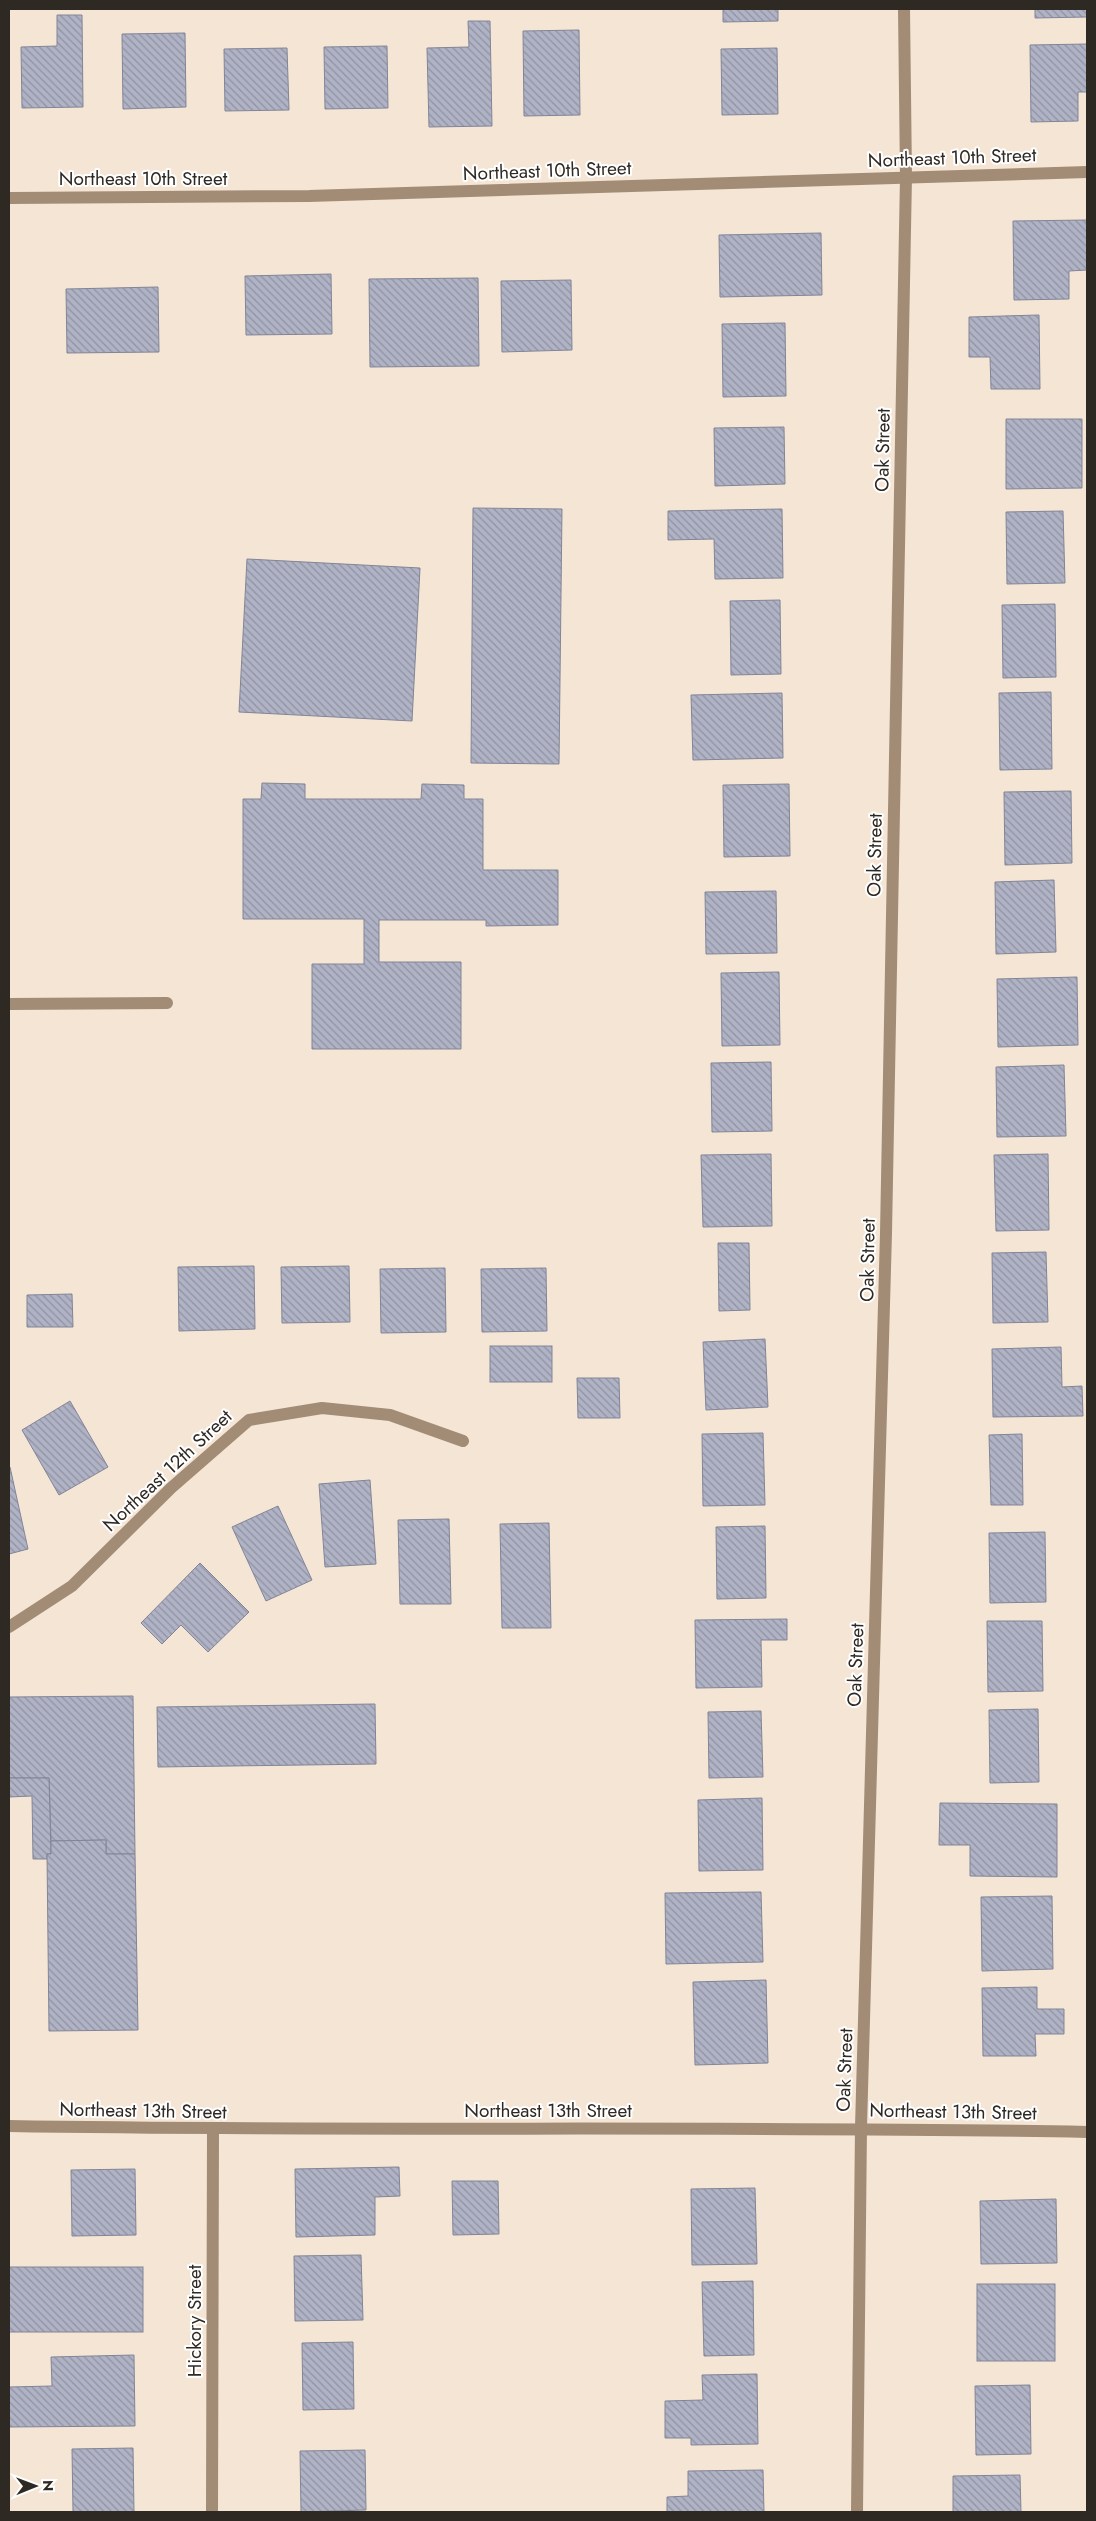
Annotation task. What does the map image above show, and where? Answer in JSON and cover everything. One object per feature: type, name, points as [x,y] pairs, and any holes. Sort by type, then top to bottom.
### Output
[{"type":"street","name":"Oak Street","points":[[857,2512],[861,2127],[886,1233],[906,177],[904,9]]},
{"type":"street","name":"Northeast 10th Street","points":[[9,198],[309,196],[1087,172]]},
{"type":"street","points":[[9,1004],[167,1003]]},
{"type":"street","name":"Northeast 12th Street","points":[[9,1627],[72,1586],[171,1488],[249,1420],[322,1408],[390,1415],[463,1441]]},
{"type":"street","name":"Northeast 13th Street","points":[[9,2126],[213,2130],[861,2127],[1087,2132]]},
{"type":"street","name":"Hickory Street","points":[[212,2512],[213,2130]]},
{"type":"building","points":[[723,9],[778,9],[778,21],[723,22]]},
{"type":"building","points":[[1035,9],[1087,9],[1087,17],[1035,18]]},
{"type":"building","points":[[57,15],[82,15],[83,107],[22,108],[21,47],[57,46]]},
{"type":"building","points":[[468,21],[490,21],[492,126],[429,127],[427,48],[469,47]]},
{"type":"building","points":[[579,30],[580,115],[524,116],[523,31]]},
{"type":"building","points":[[185,33],[186,107],[123,109],[122,34]]},
{"type":"building","points":[[1087,44],[1087,92],[1078,92],[1078,121],[1031,122],[1030,45]]},
{"type":"building","points":[[387,46],[388,108],[325,109],[324,47]]},
{"type":"building","points":[[287,48],[289,110],[225,111],[224,49]]},
{"type":"building","points":[[777,48],[778,114],[722,115],[721,49]]},
{"type":"building","points":[[1087,220],[1087,270],[1069,271],[1069,299],[1014,300],[1013,221]]},
{"type":"building","points":[[821,233],[822,295],[720,297],[719,235]]},
{"type":"building","points":[[331,274],[332,334],[246,335],[245,276]]},
{"type":"building","points":[[478,278],[479,366],[370,367],[369,279]]},
{"type":"building","points":[[571,280],[572,350],[502,352],[501,281]]},
{"type":"building","points":[[158,287],[159,352],[67,353],[66,289]]},
{"type":"building","points":[[1039,315],[1040,389],[991,389],[990,357],[969,357],[969,317]]},
{"type":"building","points":[[785,323],[786,396],[723,397],[722,324]]},
{"type":"building","points":[[1006,419],[1082,419],[1082,488],[1006,489]]},
{"type":"building","points":[[784,427],[785,484],[715,486],[714,428]]},
{"type":"building","points":[[473,508],[562,509],[559,764],[471,763]]},
{"type":"building","points":[[782,509],[783,578],[715,579],[714,539],[668,540],[668,511]]},
{"type":"building","points":[[1063,511],[1065,583],[1007,584],[1006,512]]},
{"type":"building","points":[[247,559],[420,568],[412,721],[239,712]]},
{"type":"building","points":[[780,600],[781,674],[731,675],[730,601]]},
{"type":"building","points":[[1055,604],[1056,677],[1003,678],[1002,605]]},
{"type":"building","points":[[1051,692],[1052,769],[1000,770],[999,693]]},
{"type":"building","points":[[782,693],[783,758],[693,760],[691,695]]},
{"type":"building","points":[[262,783],[305,784],[305,799],[421,799],[422,784],[464,785],[464,799],[483,799],[483,870],[558,870],[558,925],[486,926],[486,920],[379,920],[379,962],[461,962],[461,1049],[312,1049],[312,964],[364,964],[364,919],[243,919],[243,799],[261,799]]},
{"type":"building","points":[[789,784],[790,856],[724,857],[723,785]]},
{"type":"building","points":[[1071,791],[1072,863],[1005,865],[1004,792]]},
{"type":"building","points":[[1054,880],[1056,952],[996,954],[995,882]]},
{"type":"building","points":[[776,891],[777,953],[706,954],[705,892]]},
{"type":"building","points":[[779,972],[780,1045],[722,1046],[721,973]]},
{"type":"building","points":[[1077,977],[1078,1045],[998,1047],[997,979]]},
{"type":"building","points":[[771,1062],[772,1131],[712,1132],[711,1063]]},
{"type":"building","points":[[1064,1065],[1066,1136],[997,1137],[996,1067]]},
{"type":"building","points":[[771,1154],[772,1226],[703,1227],[701,1155]]},
{"type":"building","points":[[1048,1154],[1049,1230],[996,1231],[994,1155]]},
{"type":"building","points":[[718,1243],[749,1243],[750,1310],[719,1311]]},
{"type":"building","points":[[1046,1252],[1048,1322],[993,1323],[992,1253]]},
{"type":"building","points":[[254,1266],[255,1329],[179,1331],[178,1267]]},
{"type":"building","points":[[349,1266],[350,1322],[282,1323],[281,1267]]},
{"type":"building","points":[[445,1268],[446,1332],[381,1333],[380,1269]]},
{"type":"building","points":[[546,1268],[547,1331],[482,1332],[481,1269]]},
{"type":"building","points":[[72,1294],[73,1327],[27,1327],[27,1295]]},
{"type":"building","points":[[765,1339],[768,1407],[706,1410],[703,1342]]},
{"type":"building","points":[[490,1346],[552,1346],[552,1382],[490,1382]]},
{"type":"building","points":[[1061,1347],[1062,1387],[1082,1386],[1083,1416],[993,1417],[992,1349]]},
{"type":"building","points":[[577,1378],[619,1378],[620,1418],[578,1418]]},
{"type":"building","points":[[70,1401],[108,1467],[59,1495],[22,1430]]},
{"type":"building","points":[[763,1433],[765,1505],[703,1506],[702,1434]]},
{"type":"building","points":[[1022,1434],[1023,1505],[991,1505],[989,1435]]},
{"type":"building","points":[[9,1468],[28,1549],[9,1554]]},
{"type":"building","points":[[370,1480],[376,1564],[325,1567],[319,1484]]},
{"type":"building","points":[[278,1506],[312,1580],[266,1601],[232,1527]]},
{"type":"building","points":[[449,1519],[451,1604],[400,1604],[398,1520]]},
{"type":"building","points":[[549,1523],[551,1628],[502,1628],[500,1524]]},
{"type":"building","points":[[765,1526],[766,1598],[717,1599],[716,1527]]},
{"type":"building","points":[[1045,1532],[1046,1602],[990,1603],[989,1533]]},
{"type":"building","points":[[200,1563],[249,1612],[208,1652],[181,1625],[162,1644],[141,1623]]},
{"type":"building","points":[[787,1619],[787,1640],[761,1640],[762,1687],[696,1688],[695,1620]]},
{"type":"building","points":[[987,1621],[1042,1621],[1043,1691],[988,1692]]},
{"type":"building","points":[[133,1696],[135,1854],[106,1854],[106,1840],[51,1841],[49,1778],[9,1778],[9,1697]]},
{"type":"building","points":[[375,1704],[376,1764],[158,1767],[157,1707]]},
{"type":"building","points":[[1038,1709],[1039,1782],[990,1783],[989,1710]]},
{"type":"building","points":[[761,1711],[763,1777],[709,1778],[708,1712]]},
{"type":"building","points":[[9,1778],[49,1778],[51,1854],[47,1854],[47,1859],[33,1859],[32,1796],[9,1797]]},
{"type":"building","points":[[762,1798],[763,1870],[699,1871],[698,1800]]},
{"type":"building","points":[[940,1803],[1057,1804],[1057,1877],[970,1876],[970,1845],[939,1845]]},
{"type":"building","points":[[106,1840],[106,1854],[135,1854],[138,2030],[49,2031],[47,1854],[51,1854],[51,1841]]},
{"type":"building","points":[[761,1892],[763,1962],[666,1964],[665,1893]]},
{"type":"building","points":[[1052,1896],[1053,1969],[982,1971],[981,1897]]},
{"type":"building","points":[[766,1980],[768,2063],[695,2065],[693,1982]]},
{"type":"building","points":[[1037,1987],[1037,2009],[1064,2009],[1064,2034],[1035,2034],[1036,2056],[983,2056],[982,1988]]},
{"type":"building","points":[[399,2167],[400,2196],[375,2197],[375,2235],[296,2237],[295,2169]]},
{"type":"building","points":[[135,2169],[136,2235],[72,2236],[71,2170]]},
{"type":"building","points":[[452,2181],[498,2181],[499,2234],[453,2235]]},
{"type":"building","points":[[755,2188],[757,2264],[692,2265],[691,2189]]},
{"type":"building","points":[[1056,2199],[1057,2263],[981,2264],[980,2201]]},
{"type":"building","points":[[361,2255],[363,2320],[295,2321],[294,2256]]},
{"type":"building","points":[[9,2267],[143,2267],[143,2332],[9,2332]]},
{"type":"building","points":[[753,2281],[754,2355],[704,2356],[702,2282]]},
{"type":"building","points":[[977,2284],[1055,2284],[1055,2361],[977,2361]]},
{"type":"building","points":[[353,2342],[354,2409],[303,2410],[302,2343]]},
{"type":"building","points":[[134,2355],[135,2426],[9,2427],[9,2387],[52,2386],[51,2357]]},
{"type":"building","points":[[757,2374],[758,2444],[691,2445],[691,2438],[665,2438],[665,2401],[703,2400],[702,2375]]},
{"type":"building","points":[[1030,2385],[1031,2454],[976,2455],[975,2386]]},
{"type":"building","points":[[133,2448],[134,2512],[73,2512],[72,2449]]},
{"type":"building","points":[[365,2450],[366,2510],[301,2512],[300,2451]]},
{"type":"building","points":[[763,2470],[764,2512],[667,2512],[667,2497],[688,2496],[688,2471]]},
{"type":"building","points":[[1020,2475],[1021,2512],[953,2512],[953,2476]]}]
